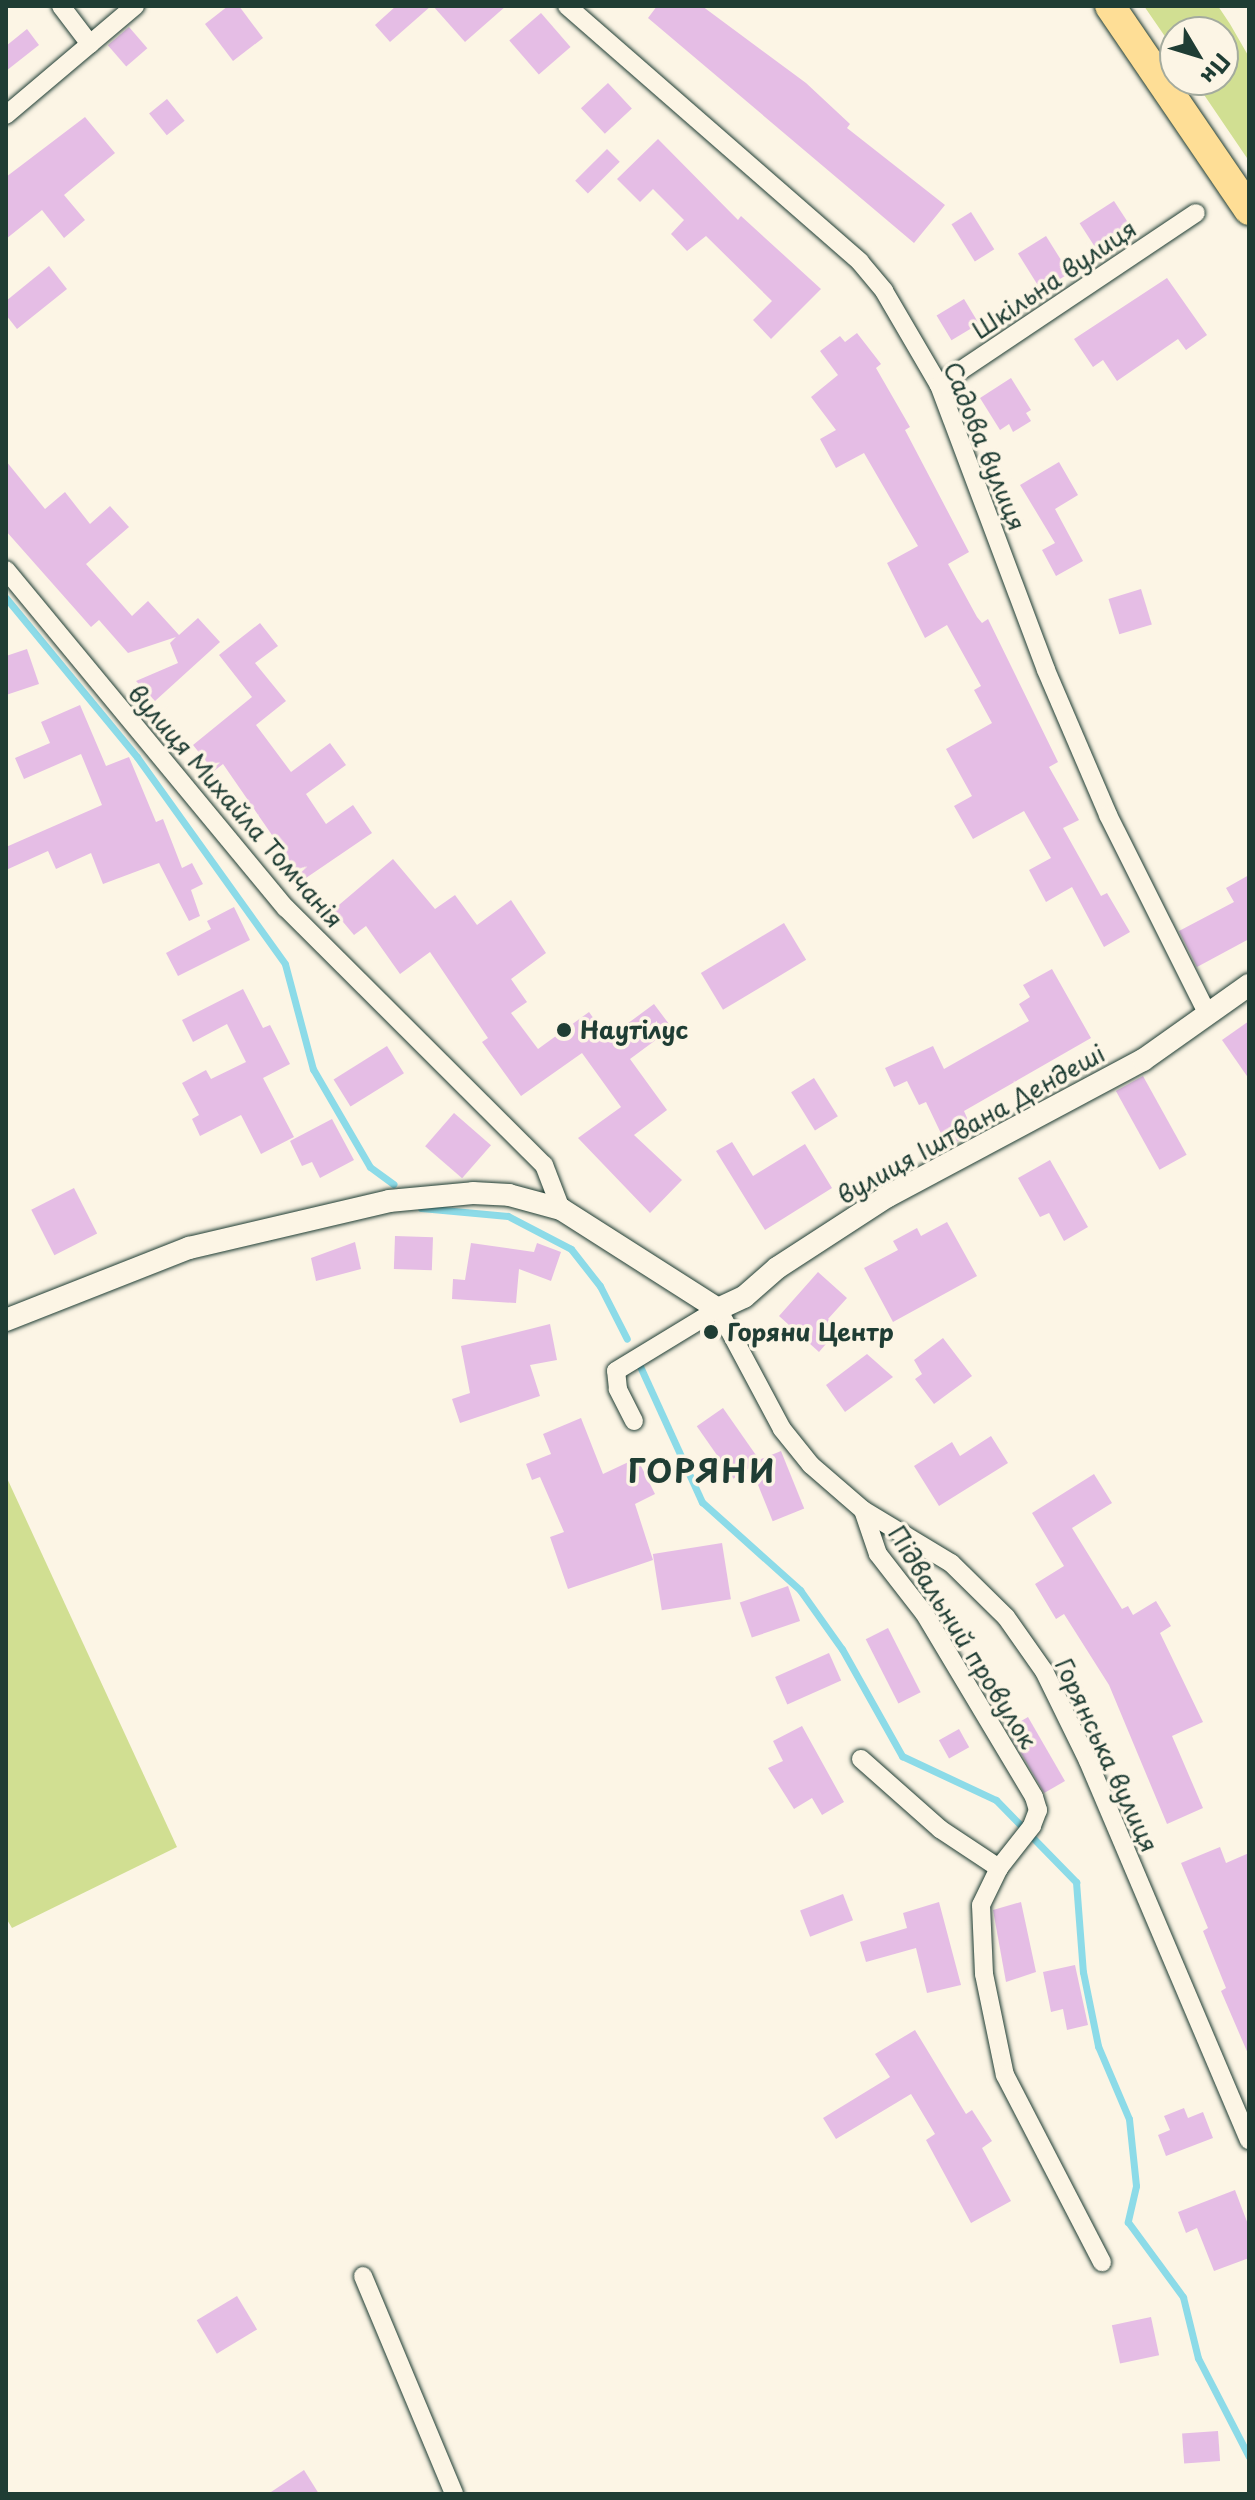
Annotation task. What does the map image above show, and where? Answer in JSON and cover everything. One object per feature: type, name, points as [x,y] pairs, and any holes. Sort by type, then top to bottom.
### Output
[{"type":"highway","points":[[1110,6],[1249,210]]},
{"type":"street","points":[[61,6],[90,44]]},
{"type":"street","points":[[6,115],[135,6]]},
{"type":"street","name":"Садова вулиця","points":[[567,6],[867,269],[939,385],[1046,670],[1108,815],[1207,1013]]},
{"type":"street","name":"Шкільна вулиця","points":[[939,385],[1196,213]]},
{"type":"street","name":"вулиця Михайла Томчанія","points":[[6,570],[286,908],[544,1165],[561,1209]]},
{"type":"street","name":"вулиця Іштвана Дендеші","points":[[718,1309],[744,1297],[837,1227],[1143,1060],[1249,985]]},
{"type":"street","points":[[6,1320],[189,1248],[389,1201],[473,1193],[509,1195],[561,1209],[718,1309],[616,1371],[618,1389],[634,1421]]},
{"type":"street","name":"Горянська вулиця","points":[[718,1309],[782,1429],[811,1465],[863,1510],[980,1586],[1044,1671],[1088,1761],[1249,2140]]},
{"type":"street","name":"Підвальний провулок","points":[[863,1510],[878,1554],[924,1613],[1034,1797],[1038,1810],[1027,1833],[999,1868],[981,1905],[984,1974],[1005,2075],[1102,2262]]},
{"type":"street","points":[[861,1759],[940,1829],[999,1868]]},
{"type":"street","points":[[363,2276],[454,2494]]},
{"type":"green space","points":[[1144,6],[1218,6],[1225,16],[1159,16],[1159,28]]},
{"type":"green space","points":[[1239,40],[1249,57],[1249,161],[1205,96],[1239,96]]},
{"type":"green space","points":[[6,1476],[177,1847],[12,1928],[6,1918]]},
{"type":"building","points":[[228,6],[239,6],[263,38],[233,61],[205,24]]},
{"type":"building","points":[[396,6],[431,6],[390,42],[375,25]]},
{"type":"building","points":[[433,6],[506,6],[465,42]]},
{"type":"building","points":[[657,6],[702,6],[806,83],[850,124],[847,128],[945,205],[914,243],[648,18]]},
{"type":"building","points":[[541,13],[571,47],[539,75],[509,41]]},
{"type":"building","points":[[129,27],[147,48],[126,67],[108,45]]},
{"type":"building","points":[[27,29],[39,45],[6,71],[6,46]]},
{"type":"building","points":[[608,83],[632,109],[605,134],[581,108]]},
{"type":"building","points":[[167,99],[185,121],[167,135],[149,113]]},
{"type":"building","points":[[85,117],[115,153],[64,195],[85,220],[64,238],[42,210],[6,239],[6,177]]},
{"type":"building","points":[[658,139],[738,220],[741,216],[821,289],[771,339],[753,320],[772,301],[706,236],[687,251],[671,234],[684,220],[653,189],[640,202],[617,179]]},
{"type":"building","points":[[607,149],[620,162],[588,194],[575,181]]},
{"type":"building","points":[[1114,201],[1135,233],[1100,255],[1080,223]]},
{"type":"building","points":[[971,212],[994,249],[975,262],[951,224]]},
{"type":"building","points":[[1046,236],[1069,273],[1041,291],[1018,253]]},
{"type":"building","points":[[49,266],[67,289],[17,329],[6,315],[6,301]]},
{"type":"building","points":[[1167,278],[1207,335],[1186,350],[1178,339],[1117,381],[1103,360],[1093,367],[1074,339]]},
{"type":"building","points":[[964,299],[979,324],[952,340],[937,315]]},
{"type":"building","points":[[857,333],[881,364],[876,368],[910,427],[905,430],[969,552],[948,564],[977,617],[982,623],[988,619],[1058,762],[1049,767],[1079,820],[1063,828],[1101,896],[1107,893],[1130,932],[1104,947],[1072,887],[1046,902],[1029,870],[1051,858],[1024,811],[973,839],[954,806],[972,796],[946,749],[992,723],[974,690],[981,686],[947,625],[925,638],[887,563],[918,546],[864,453],[836,468],[820,439],[836,430],[811,397],[838,375],[820,351],[840,336],[845,342]]},
{"type":"building","points":[[1011,378],[1031,410],[1026,413],[1031,421],[1013,432],[1009,424],[1000,430],[980,398]]},
{"type":"building","points":[[6,461],[45,509],[65,492],[90,524],[110,506],[129,527],[86,564],[132,616],[148,601],[179,635],[198,618],[220,642],[155,701],[136,681],[178,663],[170,643],[176,637],[128,653],[99,620],[91,627],[6,531]]},
{"type":"building","points":[[1059,462],[1078,495],[1055,509],[1083,561],[1056,576],[1042,550],[1055,543],[1020,485]]},
{"type":"building","points":[[1141,589],[1152,624],[1119,634],[1108,599]]},
{"type":"building","points":[[260,623],[278,646],[255,663],[286,701],[256,725],[291,772],[330,743],[346,765],[306,794],[326,824],[353,805],[372,833],[303,880],[223,764],[214,771],[193,745],[252,697],[219,655]]},
{"type":"building","points":[[27,649],[39,684],[6,695],[6,656]]},
{"type":"building","points":[[80,705],[106,766],[129,757],[156,822],[163,819],[182,868],[192,863],[203,884],[191,890],[200,916],[189,921],[159,863],[103,884],[91,853],[56,869],[48,851],[6,870],[6,847],[102,805],[81,754],[24,779],[15,758],[50,743],[41,722]]},
{"type":"building","points":[[393,859],[435,909],[455,895],[477,925],[511,900],[546,953],[511,979],[527,1002],[511,1013],[538,1049],[589,1012],[608,1038],[654,1004],[672,1028],[630,1059],[667,1110],[634,1135],[682,1180],[650,1213],[578,1138],[621,1107],[582,1053],[521,1096],[482,1042],[488,1038],[430,952],[400,974],[366,926],[354,935],[333,910]]},
{"type":"building","points":[[1249,875],[1249,939],[1197,967],[1179,931],[1234,902],[1226,888]]},
{"type":"building","points":[[234,907],[250,940],[178,976],[166,953],[211,929],[207,921]]},
{"type":"building","points":[[784,923],[806,960],[723,1010],[701,973]]},
{"type":"building","points":[[1052,969],[1091,1038],[964,1111],[974,1134],[947,1146],[926,1102],[919,1105],[907,1081],[894,1087],[885,1068],[933,1046],[944,1069],[1029,1021],[1019,1004],[1030,997],[1023,985]]},
{"type":"building","points":[[243,989],[263,1028],[270,1025],[290,1064],[263,1078],[294,1137],[261,1154],[241,1115],[200,1136],[192,1119],[199,1115],[182,1083],[206,1070],[211,1079],[246,1062],[227,1024],[193,1042],[182,1020]]},
{"type":"building","points":[[1249,1021],[1249,1079],[1222,1040]]},
{"type":"building","points":[[387,1046],[404,1073],[351,1107],[334,1079]]},
{"type":"building","points":[[1143,1076],[1187,1155],[1160,1170],[1116,1091]]},
{"type":"building","points":[[814,1078],[838,1116],[815,1130],[791,1092]]},
{"type":"building","points":[[454,1113],[491,1145],[462,1178],[425,1146]]},
{"type":"building","points":[[332,1119],[354,1160],[320,1178],[312,1162],[302,1166],[290,1141]]},
{"type":"building","points":[[732,1142],[753,1176],[805,1144],[832,1188],[765,1230],[716,1151]]},
{"type":"building","points":[[1050,1160],[1088,1227],[1064,1241],[1049,1213],[1040,1217],[1018,1178]]},
{"type":"building","points":[[74,1188],[97,1233],[54,1255],[31,1210]]},
{"type":"building","points":[[947,1222],[977,1276],[893,1322],[864,1268],[898,1250],[893,1241],[917,1228],[921,1236]]},
{"type":"building","points":[[395,1236],[433,1237],[432,1270],[394,1269]]},
{"type":"building","points":[[355,1242],[361,1269],[316,1281],[311,1258]]},
{"type":"building","points":[[471,1243],[534,1252],[537,1243],[561,1252],[551,1281],[519,1269],[516,1303],[452,1299],[453,1279],[465,1280]]},
{"type":"building","points":[[818,1272],[847,1298],[828,1319],[839,1329],[819,1352],[779,1316]]},
{"type":"building","points":[[550,1324],[557,1360],[530,1365],[540,1396],[460,1423],[452,1399],[470,1393],[461,1346]]},
{"type":"building","points":[[943,1338],[972,1376],[934,1404],[915,1379],[922,1374],[914,1360]]},
{"type":"building","points":[[867,1354],[893,1377],[845,1412],[826,1385]]},
{"type":"building","points":[[723,1408],[760,1460],[733,1479],[697,1426]]},
{"type":"building","points":[[581,1418],[603,1474],[637,1458],[655,1494],[635,1504],[653,1560],[568,1589],[550,1537],[564,1532],[540,1477],[532,1480],[526,1464],[551,1454],[543,1434]]},
{"type":"building","points":[[991,1436],[1008,1463],[939,1506],[914,1466],[952,1442],[960,1456]]},
{"type":"building","points":[[781,1451],[804,1508],[773,1521],[749,1464]]},
{"type":"building","points":[[1094,1474],[1112,1503],[1072,1528],[1122,1609],[1128,1606],[1133,1615],[1156,1601],[1171,1626],[1160,1633],[1203,1722],[1172,1736],[1203,1808],[1167,1824],[1109,1685],[1064,1614],[1056,1619],[1035,1584],[1064,1566],[1032,1513]]},
{"type":"building","points":[[722,1543],[731,1599],[662,1610],[653,1554]]},
{"type":"building","points":[[788,1586],[800,1621],[752,1638],[740,1603]]},
{"type":"building","points":[[888,1628],[921,1692],[898,1704],[866,1639]]},
{"type":"building","points":[[829,1653],[841,1680],[787,1704],[775,1677]]},
{"type":"building","points":[[1028,1717],[1065,1781],[1044,1793],[1007,1729]]},
{"type":"building","points":[[802,1726],[844,1802],[822,1815],[812,1798],[794,1809],[768,1768],[783,1761],[773,1741]]},
{"type":"building","points":[[959,1729],[969,1747],[949,1759],[939,1740]]},
{"type":"building","points":[[1220,1847],[1226,1863],[1249,1853],[1249,2056],[1221,1991],[1226,1988],[1203,1931],[1208,1928],[1181,1863]]},
{"type":"building","points":[[843,1894],[853,1920],[810,1937],[800,1910]]},
{"type":"building","points":[[939,1902],[961,1985],[927,1993],[916,1948],[866,1962],[860,1942],[907,1928],[903,1913]]},
{"type":"building","points":[[1021,1902],[1036,1972],[1006,1982],[993,1910]]},
{"type":"building","points":[[1075,1965],[1088,2025],[1067,2030],[1063,2009],[1051,2012],[1043,1972]]},
{"type":"building","points":[[915,2030],[966,2114],[972,2110],[992,2141],[982,2148],[1011,2201],[971,2223],[926,2140],[935,2134],[911,2094],[836,2139],[823,2118],[890,2077],[875,2054]]},
{"type":"building","points":[[1184,2108],[1188,2118],[1203,2112],[1213,2138],[1166,2156],[1158,2135],[1170,2130],[1164,2116]]},
{"type":"building","points":[[1235,2190],[1249,2227],[1249,2258],[1214,2271],[1197,2228],[1186,2233],[1178,2212]]},
{"type":"building","points":[[237,2296],[257,2329],[217,2354],[197,2320]]},
{"type":"building","points":[[1151,2317],[1159,2355],[1120,2363],[1112,2325]]},
{"type":"building","points":[[1218,2431],[1220,2461],[1184,2463],[1182,2434]]},
{"type":"building","points":[[304,2470],[319,2494],[268,2494]]},
{"type":"waterway","points":[[6,598],[137,757],[285,964],[313,1069],[370,1167],[393,1184]]},
{"type":"waterway","points":[[421,1208],[508,1216],[571,1249],[600,1286],[627,1339]]},
{"type":"waterway","points":[[639,1364],[702,1502],[800,1590],[842,1649],[902,1756],[996,1800],[1076,1882],[1083,1972],[1098,2046],[1129,2119],[1136,2186],[1128,2222],[1183,2297],[1198,2358],[1249,2457]]},
{"type":"place","name":"Наутілус","points":[[564,1030]]},
{"type":"place","name":"Горяни Центр","points":[[711,1332]]},
{"type":"district","name":"ГОРЯНИ","points":[[702,1470]]}]
